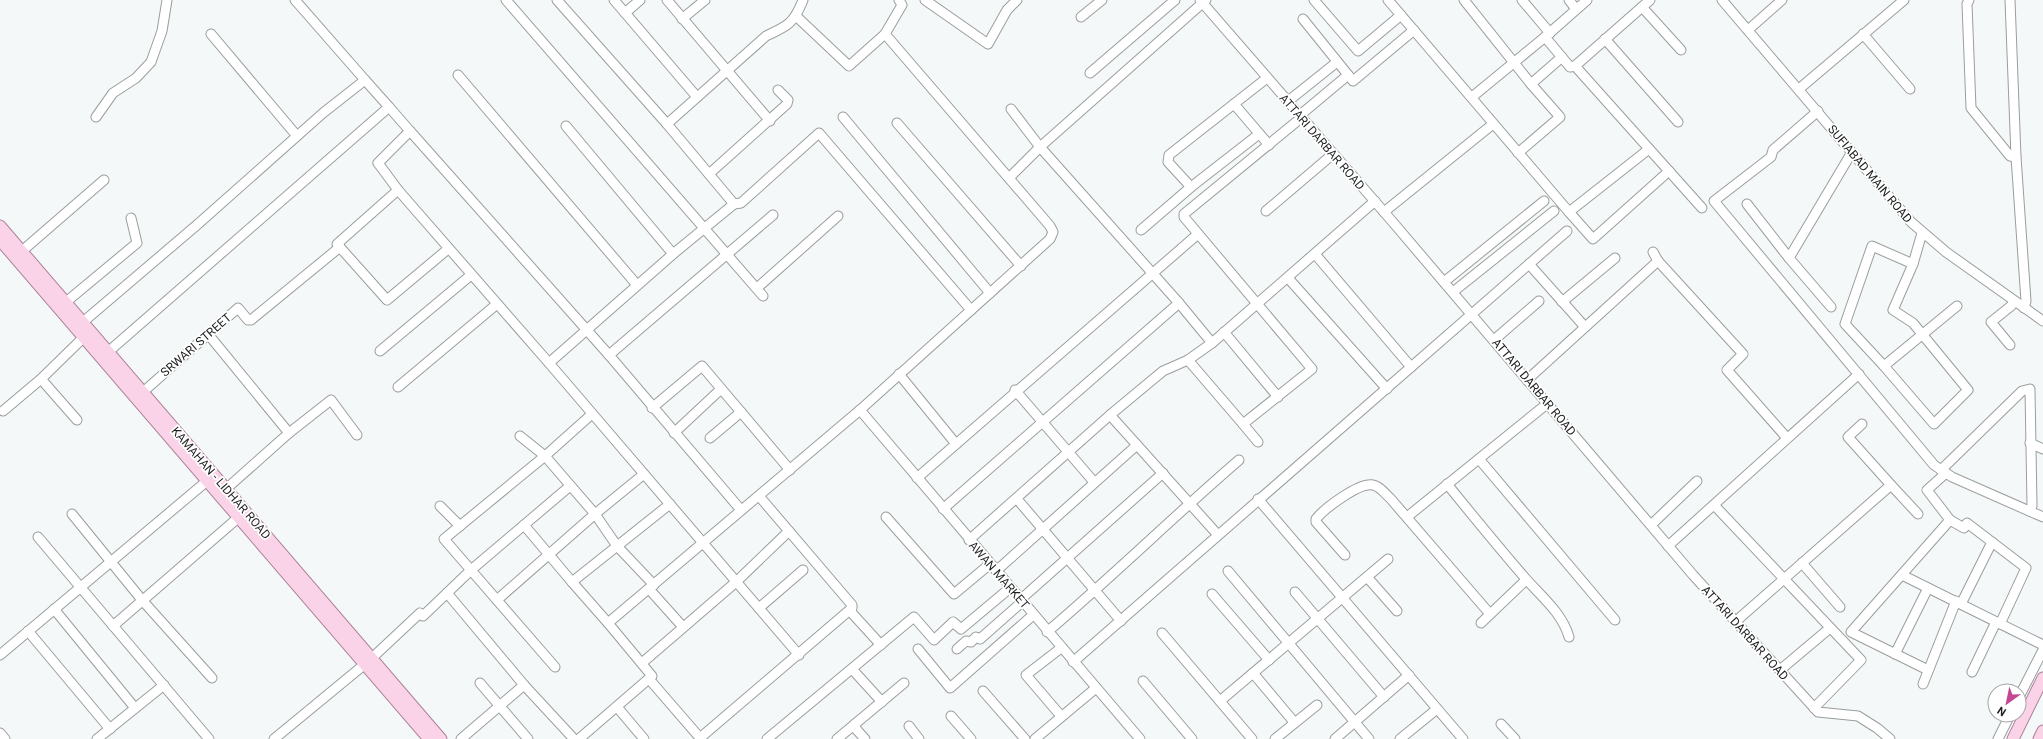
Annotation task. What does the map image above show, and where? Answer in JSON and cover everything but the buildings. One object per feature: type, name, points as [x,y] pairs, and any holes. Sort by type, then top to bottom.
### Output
[{"type":"main road","name":"KAMAHAN - LIDHAR ROAD","points":[[0,226],[226,489],[368,661],[429,739]]},
{"type":"main road","name":"KAMAHAN - LIDHAR ROAD","points":[[0,240],[239,517],[368,661],[442,739]]},
{"type":"main road","points":[[2013,739],[2043,678]]},
{"type":"main road","points":[[2039,739],[2043,731]]},
{"type":"street","points":[[96,117],[113,93],[136,78],[151,62],[162,31],[167,0]]},
{"type":"street","points":[[295,0],[609,355],[652,408],[741,510]]},
{"type":"street","points":[[506,0],[763,296]]},
{"type":"street","points":[[557,0],[667,124],[734,204]]},
{"type":"street","points":[[614,0],[697,97]]},
{"type":"street","points":[[625,13],[640,0]]},
{"type":"street","points":[[667,0],[770,121]]},
{"type":"street","points":[[682,19],[705,0]]},
{"type":"street","points":[[667,124],[766,36],[784,28],[796,16],[802,0]]},
{"type":"street","points":[[925,0],[988,44],[1007,10],[1017,0]]},
{"type":"street","points":[[1081,17],[1102,0]]},
{"type":"street","points":[[1090,73],[1175,0]]},
{"type":"street","points":[[1314,0],[1358,51],[1401,15]]},
{"type":"street","points":[[1388,0],[1593,239],[1669,171]]},
{"type":"street","points":[[1464,0],[1531,84],[1560,117],[1518,152]]},
{"type":"street","points":[[1522,0],[1570,67],[1575,66],[1650,0]]},
{"type":"street","points":[[1569,0],[1576,10]]},
{"type":"street","points":[[1472,97],[1548,35],[1587,0]]},
{"type":"street","name":"SUFIABAD MAIN ROAD","points":[[1722,0],[1922,233],[2014,302],[2043,321]]},
{"type":"street","points":[[1748,30],[1782,0]]},
{"type":"street","points":[[1799,89],[1904,0]]},
{"type":"street","points":[[1969,0],[1967,4],[1971,108],[2010,156],[2016,157]]},
{"type":"street","points":[[2010,0],[2016,157],[2026,301],[2024,308]]},
{"type":"street","points":[[1009,178],[1040,147],[1202,1]]},
{"type":"street","name":"ATTARI DARBAR ROAD","points":[[1202,1],[1287,102],[1375,201],[1494,340],[1668,546],[1734,622],[1814,708]]},
{"type":"street","points":[[796,16],[849,66],[885,34],[902,2]]},
{"type":"street","points":[[1642,6],[1681,50]]},
{"type":"street","points":[[1303,20],[1354,81],[1414,30]]},
{"type":"street","points":[[211,34],[297,136]]},
{"type":"street","points":[[608,623],[860,410],[1050,239],[1053,232],[1009,178],[885,34]]},
{"type":"street","points":[[1863,34],[1910,90]]},
{"type":"street","points":[[1606,39],[1678,122]]},
{"type":"street","points":[[1531,84],[1562,57]]},
{"type":"street","points":[[1287,102],[1337,62]]},
{"type":"street","points":[[1575,66],[1702,208]]},
{"type":"street","points":[[458,75],[637,285]]},
{"type":"street","points":[[1243,424],[1312,369],[1198,234],[1184,217],[1184,214],[1269,145],[1348,75]]},
{"type":"street","points":[[1191,187],[1168,162],[1169,155],[1267,78]]},
{"type":"street","points":[[83,322],[198,224],[297,136],[365,80]]},
{"type":"street","points":[[710,174],[770,121],[788,102],[778,90]]},
{"type":"street","points":[[1234,104],[1269,145]]},
{"type":"street","points":[[108,352],[389,107]]},
{"type":"street","points":[[1011,109],[1040,147],[1179,303],[1212,343]]},
{"type":"street","points":[[1818,112],[1773,150],[1771,157],[1714,201],[1934,465],[2043,517]]},
{"type":"street","points":[[843,117],[990,293]]},
{"type":"street","points":[[897,123],[1021,266]]},
{"type":"street","points":[[1384,212],[1493,124]]},
{"type":"street","points":[[566,126],[673,254]]},
{"type":"street","points":[[410,131],[378,163],[398,190],[549,363],[799,655]]},
{"type":"street","points":[[549,363],[703,228],[734,204],[741,203],[819,133],[971,310]]},
{"type":"street","points":[[1141,230],[1191,187],[1260,134]]},
{"type":"street","points":[[1569,212],[1649,149]]},
{"type":"street","points":[[1789,258],[1852,152]]},
{"type":"street","points":[[1266,212],[1333,154]]},
{"type":"street","points":[[22,252],[104,180]]},
{"type":"street","points":[[398,190],[337,244],[387,300],[448,249]]},
{"type":"street","points":[[1444,282],[1544,200]]},
{"type":"street","points":[[969,540],[1110,415],[1163,371],[1188,360],[1212,343],[1375,201]]},
{"type":"street","points":[[1747,204],[1789,258],[1831,307]]},
{"type":"street","points":[[1452,292],[1554,211]]},
{"type":"street","points":[[609,355],[773,215]]},
{"type":"street","points":[[756,288],[838,216]]},
{"type":"street","points":[[66,302],[137,243],[131,218]]},
{"type":"street","points":[[1073,662],[1258,499],[1387,389],[1567,231]]},
{"type":"street","points":[[1913,264],[1872,246],[1846,324],[1934,424],[1968,390],[1913,323],[1894,310],[1913,264],[1922,233]]},
{"type":"street","points":[[917,478],[1015,390],[1198,234]]},
{"type":"street","name":"SRWARI STREET","points":[[143,392],[238,308],[248,320],[251,320],[340,247]]},
{"type":"street","points":[[1653,252],[1658,260],[1742,354],[1727,370],[1787,438]]},
{"type":"street","points":[[1315,254],[1411,367]]},
{"type":"street","points":[[1562,302],[1615,258]]},
{"type":"street","points":[[1527,380],[1658,260]]},
{"type":"street","points":[[1529,264],[1585,327]]},
{"type":"street","points":[[380,351],[471,275]]},
{"type":"street","points":[[1288,278],[1387,389]]},
{"type":"street","points":[[1494,340],[1539,301]]},
{"type":"street","points":[[2010,345],[1991,322],[2014,302]]},
{"type":"street","points":[[943,509],[1042,420],[1179,303]]},
{"type":"street","points":[[398,387],[497,304]]},
{"type":"street","points":[[1884,366],[1957,306]]},
{"type":"street","points":[[1224,332],[1278,396]]},
{"type":"street","points":[[208,334],[289,433]]},
{"type":"street","points":[[3,411],[41,379],[84,337]]},
{"type":"street","points":[[1188,360],[1258,442]]},
{"type":"street","points":[[652,408],[702,366],[790,470]]},
{"type":"street","points":[[899,374],[956,444]]},
{"type":"street","points":[[1668,546],[1859,374]]},
{"type":"street","points":[[41,379],[77,420]]},
{"type":"street","points":[[674,433],[721,389]]},
{"type":"street","points":[[1972,672],[2026,568],[1967,523],[1964,528],[1950,520],[1927,490],[2022,391],[2030,389],[2032,506],[2030,511]]},
{"type":"street","points":[[1015,390],[1094,482]]},
{"type":"street","points":[[226,489],[289,433],[331,400],[357,435]]},
{"type":"street","points":[[1407,517],[1548,404]]},
{"type":"street","name":"AWAN MARKET","points":[[860,410],[1137,738]]},
{"type":"street","points":[[710,438],[741,412]]},
{"type":"street","points":[[555,667],[444,539],[545,456],[592,414]]},
{"type":"street","points":[[1110,415],[1218,535]]},
{"type":"street","points":[[1862,424],[1848,437],[1918,514]]},
{"type":"street","points":[[520,436],[545,456],[595,514],[617,546],[683,627]]},
{"type":"street","points":[[2030,443],[2043,449]]},
{"type":"street","points":[[886,517],[954,594],[993,568],[1043,530],[1094,482],[1137,445]]},
{"type":"street","points":[[1479,459],[1615,620]]},
{"type":"street","points":[[1047,632],[1095,591],[1189,503],[1239,460]]},
{"type":"street","points":[[957,649],[966,641],[971,642],[976,637],[980,639],[1163,473]]},
{"type":"street","points":[[497,600],[595,514],[644,474]]},
{"type":"street","points":[[0,655],[207,480]]},
{"type":"street","points":[[1651,525],[1697,481]]},
{"type":"street","points":[[1447,484],[1526,580],[1557,613],[1566,627],[1569,637]]},
{"type":"street","points":[[1345,555],[1316,522],[1316,519],[1351,491],[1363,486],[1373,485],[1381,489],[1407,517],[1490,614]]},
{"type":"street","points":[[1734,622],[1891,485]]},
{"type":"street","points":[[274,739],[368,661],[420,613],[423,616],[471,570],[570,486]]},
{"type":"street","points":[[649,680],[700,738],[850,611],[852,605],[759,496]]},
{"type":"street","points":[[1017,499],[1121,621]]},
{"type":"street","points":[[1258,499],[1463,739]]},
{"type":"street","points":[[572,582],[670,504]]},
{"type":"street","points":[[1714,505],[1783,580],[1861,660],[1814,708],[1818,712],[1858,716],[1877,728],[1890,739]]},
{"type":"street","points":[[440,506],[460,526]]},
{"type":"street","points":[[72,514],[142,600],[212,678]]},
{"type":"street","points":[[113,626],[239,517]]},
{"type":"street","points":[[1928,670],[1851,632],[1950,520]]},
{"type":"street","points":[[524,525],[652,675],[649,680],[579,739]]},
{"type":"street","points":[[642,663],[736,582],[789,531]]},
{"type":"street","points":[[38,537],[209,739]]},
{"type":"street","points":[[1923,684],[1959,602],[1992,542]]},
{"type":"street","points":[[1220,701],[1388,559]]},
{"type":"street","points":[[1802,563],[1840,608]]},
{"type":"street","points":[[759,608],[803,570]]},
{"type":"street","points":[[1228,571],[1369,739]]},
{"type":"street","points":[[1902,575],[1959,602],[1998,624],[2043,645]]},
{"type":"street","points":[[1367,577],[1397,611]]},
{"type":"street","points":[[1481,623],[1526,580]]},
{"type":"street","points":[[767,739],[914,618],[933,640],[953,622],[961,629],[1010,588]]},
{"type":"street","points":[[1895,654],[1928,588]]},
{"type":"street","points":[[1295,592],[1384,697]]},
{"type":"street","points":[[447,593],[524,684],[574,739]]},
{"type":"street","points":[[1212,594],[1269,660]]},
{"type":"street","points":[[54,609],[135,708]]},
{"type":"street","points":[[850,611],[881,645]]},
{"type":"street","points":[[918,649],[950,688],[1033,615]]},
{"type":"street","points":[[1780,670],[1830,628]]},
{"type":"street","points":[[28,631],[110,729]]},
{"type":"street","points":[[1162,633],[1252,739]]},
{"type":"street","points":[[1061,648],[1026,675],[1061,716]]},
{"type":"street","points":[[2026,683],[2043,650]]},
{"type":"street","points":[[852,669],[882,702]]},
{"type":"street","points":[[1253,673],[1294,722]]},
{"type":"street","points":[[1335,739],[1409,675]]},
{"type":"street","points":[[1143,681],[1192,739]]},
{"type":"street","points":[[837,739],[904,682]]},
{"type":"street","points":[[480,683],[528,739]]},
{"type":"street","points":[[461,739],[524,684]]},
{"type":"street","points":[[97,739],[164,685]]},
{"type":"street","points":[[1035,739],[1096,688]]},
{"type":"street","points":[[983,691],[1025,739]]},
{"type":"street","points":[[1275,739],[1294,722],[1317,705]]},
{"type":"street","points":[[617,706],[644,739]]},
{"type":"street","points":[[1400,739],[1437,709]]},
{"type":"street","points":[[951,716],[971,739]]},
{"type":"street","points":[[1998,739],[2006,723]]},
{"type":"street","points":[[855,724],[856,729],[865,739]]},
{"type":"street","points":[[1502,724],[1515,739]]},
{"type":"street","points":[[909,726],[920,739]]},
{"type":"street","points":[[0,733],[5,739]]}]
